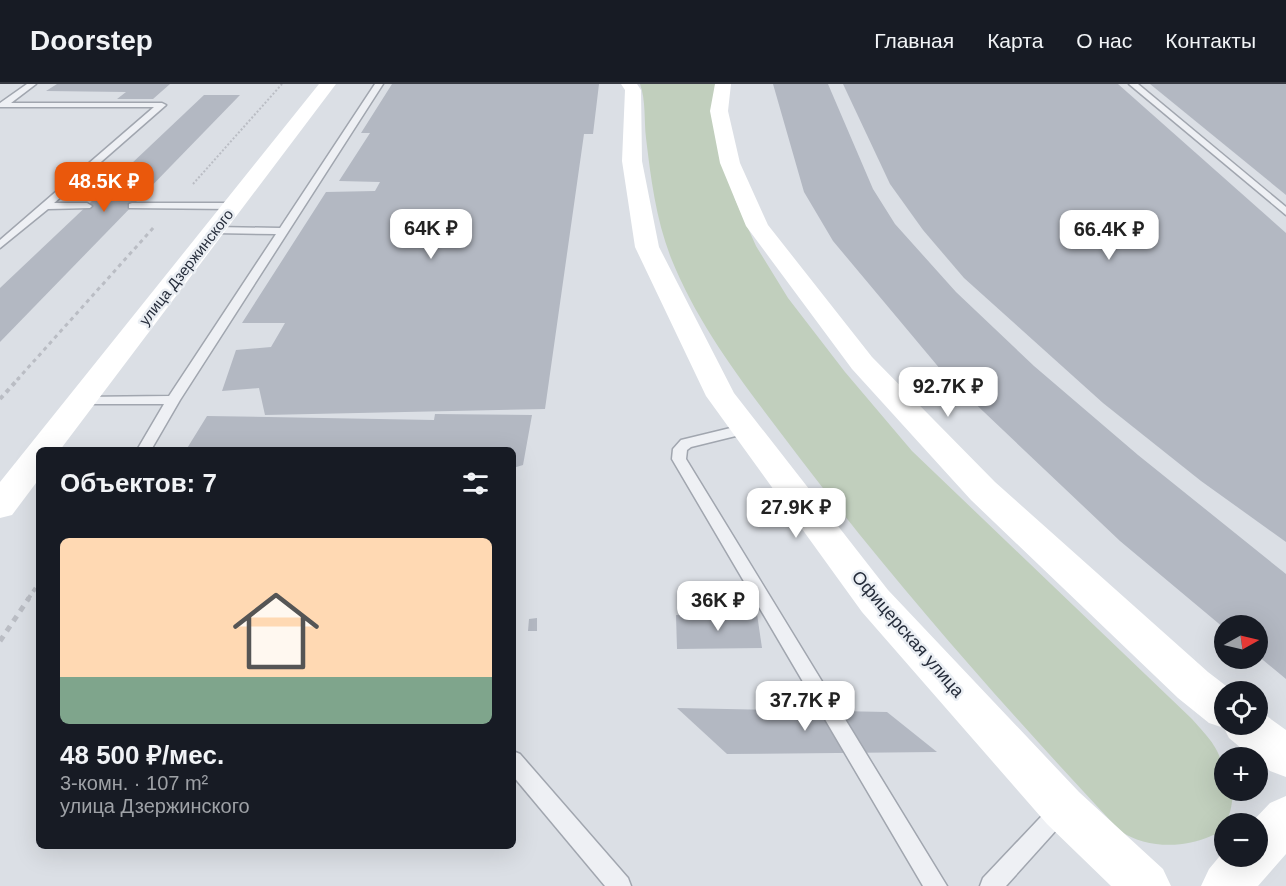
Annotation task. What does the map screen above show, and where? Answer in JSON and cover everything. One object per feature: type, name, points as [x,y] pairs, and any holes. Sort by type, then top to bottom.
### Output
[{"type":"main road","name":"улица Дзержинского","points":[[45,447],[328,84]]},
{"type":"main road","name":"Офицерская улица","points":[[629,84],[633,90],[632,161],[647,248],[721,396],[875,601],[1063,808],[1146,886]]},
{"type":"main road","points":[[723,84],[719,111],[730,163],[757,226],[862,363],[983,491],[1193,685],[1214,701]]},
{"type":"main road","points":[[0,506],[36,460]]},
{"type":"main road","points":[[1258,735],[1286,756]]},
{"type":"main road","points":[[1268,839],[1286,819]]},
{"type":"main road","points":[[1226,886],[1242,867]]},
{"type":"lane","points":[[1,105],[32,84]]},
{"type":"lane","points":[[146,447],[173,400],[379,84]]},
{"type":"lane","points":[[1133,84],[1286,212]]},
{"type":"lane","points":[[0,245],[162,105],[1,105]]},
{"type":"lane","points":[[45,206],[87,206]]},
{"type":"lane","points":[[132,206],[233,206]]},
{"type":"lane","points":[[214,230],[282,231]]},
{"type":"lane","points":[[82,401],[173,400]]},
{"type":"lane","points":[[747,429],[686,443],[680,449],[679,459],[936,886]]},
{"type":"lane","points":[[516,765],[620,886]]},
{"type":"lane","points":[[992,886],[1063,808]]},
{"type":"path","points":[[0,399],[282,84]]},
{"type":"path","points":[[0,641],[36,587]]},
{"type":"green space","points":[[640,84],[715,84],[713,119],[735,199],[756,246],[788,298],[845,372],[912,451],[1192,719],[1207,736],[1215,747],[1214,801],[1232,801],[1230,813],[1214,813],[1214,835],[1188,843],[1164,845],[1141,841],[1120,831],[956,650],[802,461],[730,364],[683,286],[661,229],[650,169]]},
{"type":"building","points":[[57,84],[170,84],[153,99],[117,99],[126,92],[46,91]]},
{"type":"building","points":[[392,84],[599,84],[593,134],[584,134],[545,409],[265,415],[259,388],[222,391],[236,350],[271,347],[285,323],[242,323],[326,192],[375,191],[380,182],[339,181],[370,133],[361,133]]},
{"type":"building","points":[[773,84],[828,84],[873,189],[895,224],[956,292],[1034,366],[1138,455],[1286,574],[1286,679],[1268,664],[1268,615],[1214,615],[1214,620],[1120,541],[946,376],[833,241],[804,192]]},
{"type":"building","points":[[843,84],[1118,84],[1286,233],[1286,542],[1201,481],[1103,403],[964,278],[923,230],[890,184]]},
{"type":"building","points":[[1150,84],[1286,84],[1286,195]]},
{"type":"building","points":[[204,95],[240,95],[0,342],[0,288]]},
{"type":"building","points":[[435,414],[532,415],[523,465],[516,467],[516,447],[188,447],[207,416],[434,420]]},
{"type":"building","points":[[757,614],[762,648],[677,649],[676,615]]},
{"type":"building","points":[[537,618],[537,631],[528,631],[529,619]]},
{"type":"building","points":[[677,708],[887,712],[937,752],[727,754]]}]
